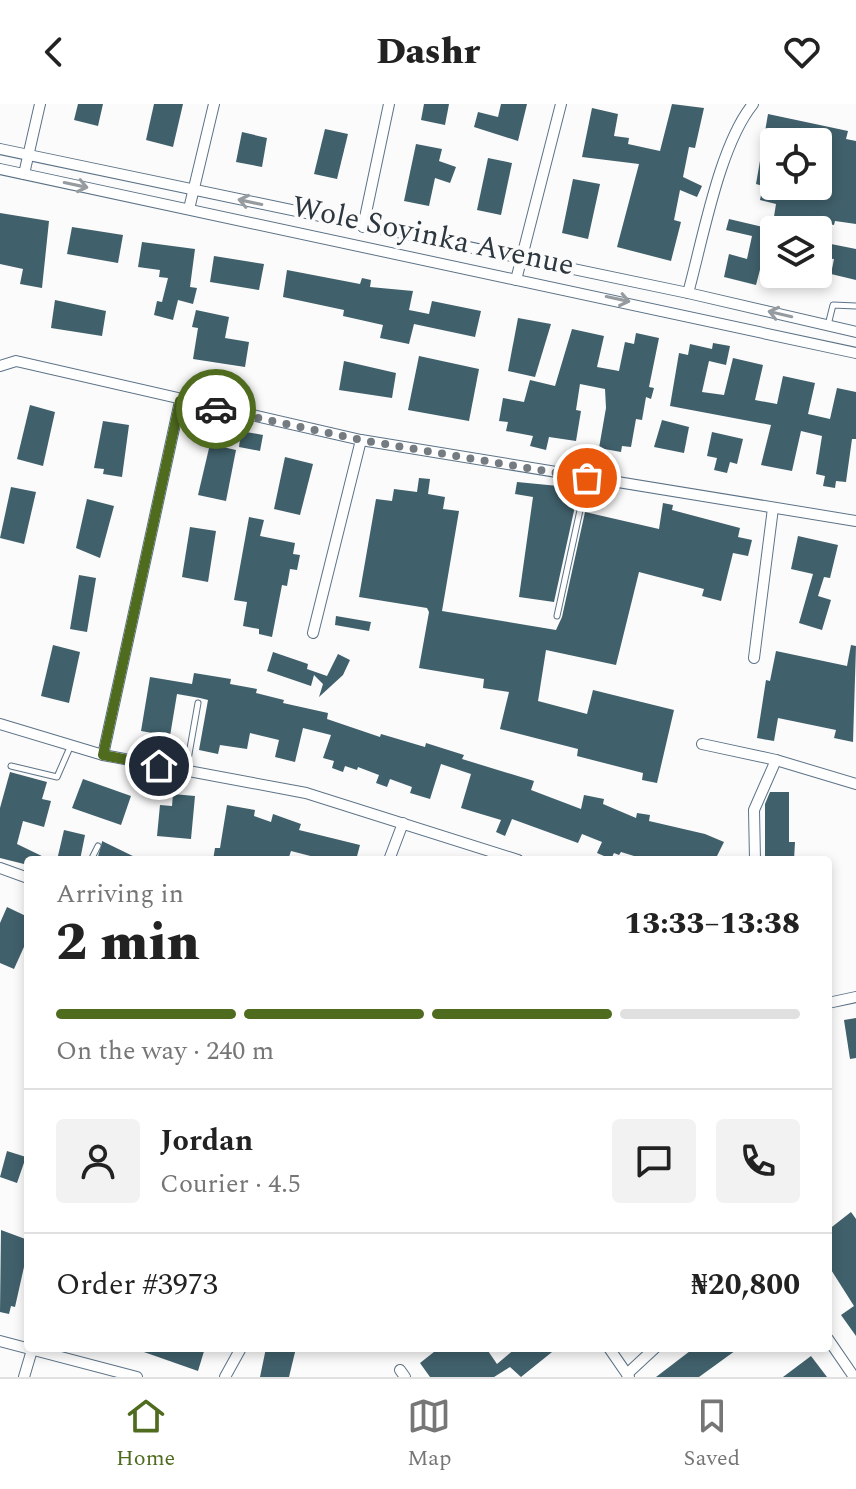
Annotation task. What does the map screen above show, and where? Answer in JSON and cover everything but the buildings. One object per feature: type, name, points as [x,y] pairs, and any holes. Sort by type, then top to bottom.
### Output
[{"type":"street","points":[[24,174],[40,104]]},
{"type":"street","points":[[189,209],[214,104]]},
{"type":"street","points":[[363,227],[389,104]]},
{"type":"street","points":[[516,280],[561,104]]},
{"type":"street","points":[[688,293],[725,162],[740,120],[753,104]]},
{"type":"street","name":"Wole Soyinka Avenue","points":[[0,149],[688,293],[856,332]]},
{"type":"street","name":"Wole Soyinka Avenue","points":[[0,169],[856,353]]},
{"type":"street","points":[[0,366],[16,361],[361,440],[856,521]]},
{"type":"street","points":[[103,755],[180,401]]},
{"type":"street","points":[[313,633],[361,440]]},
{"type":"street","points":[[754,658],[773,508]]},
{"type":"street","points":[[0,724],[103,755],[306,793],[506,856]]},
{"type":"street","points":[[702,744],[776,760],[856,784]]},
{"type":"street","points":[[755,856],[754,810],[776,760]]},
{"type":"street","points":[[391,856],[403,823]]},
{"type":"street","points":[[0,868],[24,877]]},
{"type":"street","points":[[832,1002],[856,997]]},
{"type":"street","points":[[0,1341],[24,1348]]},
{"type":"street","points":[[832,1345],[855,1377]]},
{"type":"street","points":[[24,1377],[31,1352]]},
{"type":"street","points":[[40,1352],[137,1377]]},
{"type":"street","points":[[225,1377],[239,1352]]},
{"type":"street","points":[[612,1352],[628,1376],[651,1352]]},
{"type":"lane","points":[[828,325],[833,305],[856,306]]},
{"type":"lane","points":[[557,616],[587,478]]},
{"type":"lane","points":[[186,772],[198,703]]},
{"type":"lane","points":[[11,766],[57,777],[71,745]]},
{"type":"lane","points":[[93,856],[98,846]]},
{"type":"way so far","points":[[216,409],[361,440],[587,478]]},
{"type":"route","points":[[159,766],[103,755],[180,401],[216,409]]}]
